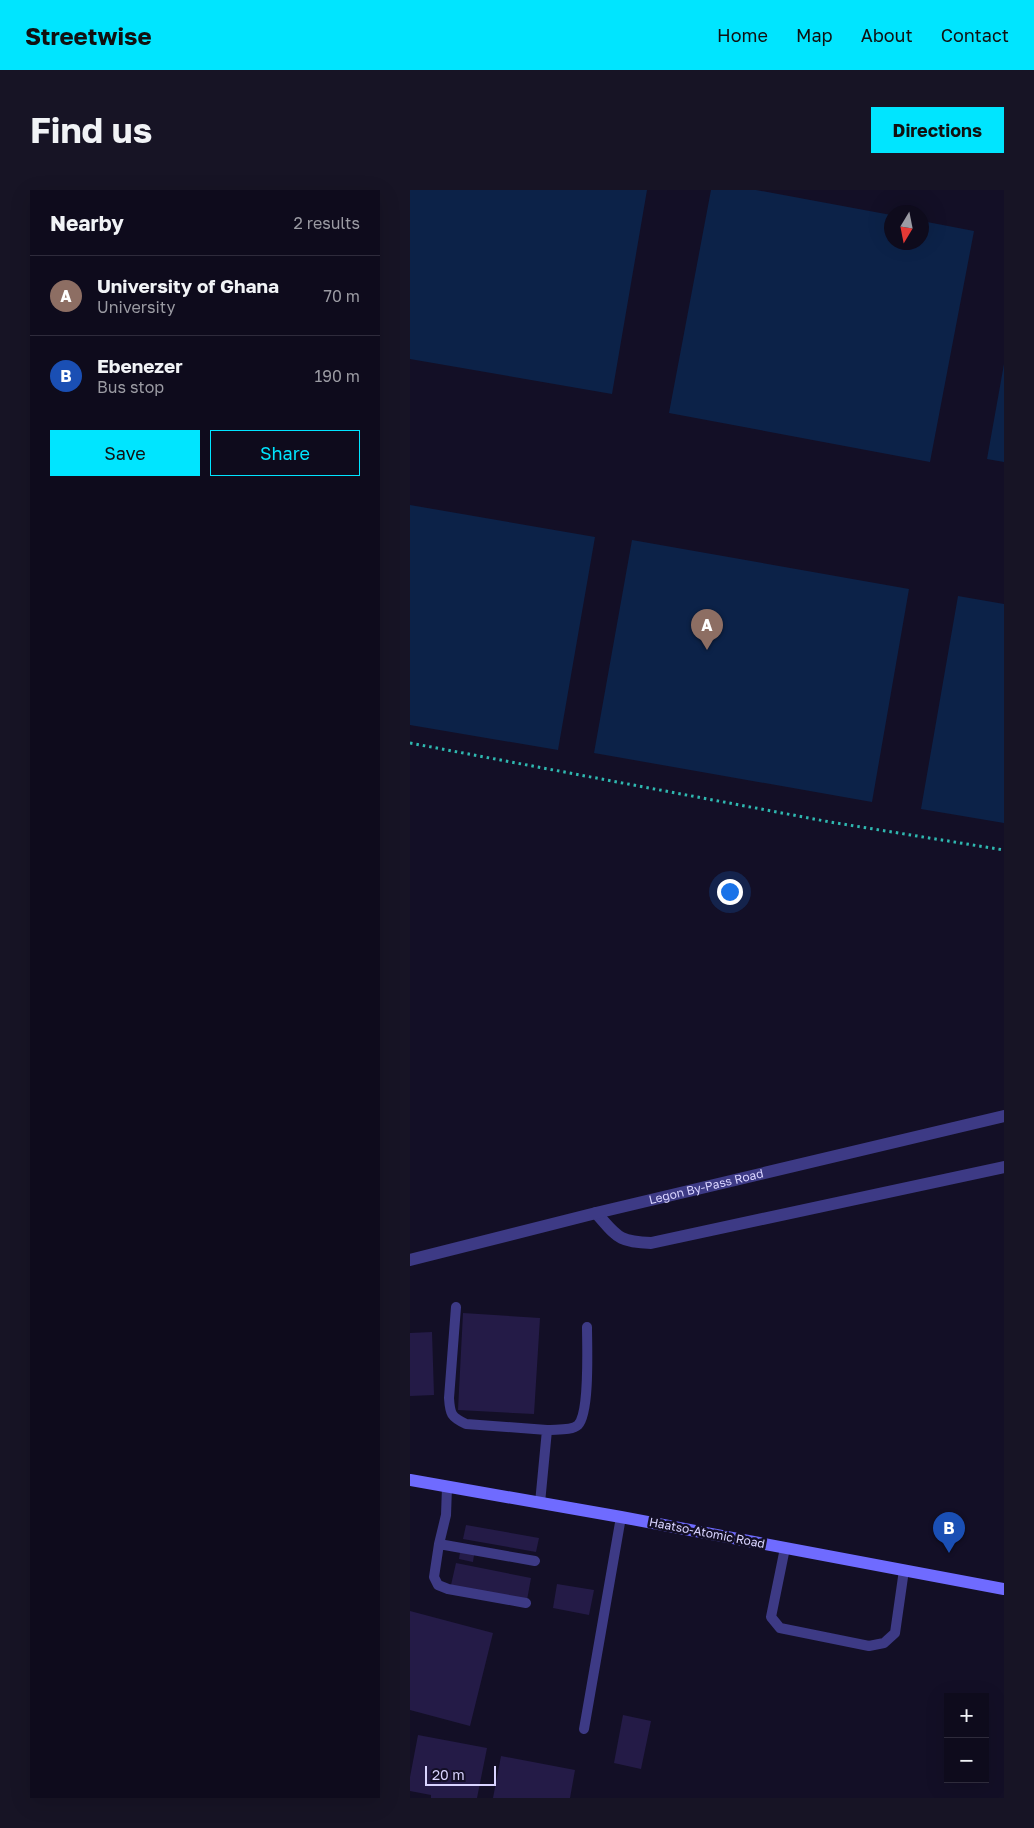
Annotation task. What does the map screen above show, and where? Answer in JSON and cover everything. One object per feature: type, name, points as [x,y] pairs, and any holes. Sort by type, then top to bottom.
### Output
[{"type":"main road","name":"Haatso-Atomic Road","points":[[410,1480],[621,1517],[1004,1589]]},
{"type":"street","name":"Legon By-Pass Road","points":[[410,1260],[596,1213],[1004,1116]]},
{"type":"street","points":[[596,1213],[618,1237],[634,1242],[651,1243],[1004,1167]]},
{"type":"lane","points":[[456,1306],[449,1398],[450,1411],[456,1419],[466,1424],[547,1430],[571,1428],[578,1425],[583,1415],[586,1401],[587,1327]]},
{"type":"lane","points":[[540,1503],[547,1430]]},
{"type":"lane","points":[[447,1487],[446,1515],[438,1544],[434,1576],[438,1585],[448,1590],[526,1603]]},
{"type":"lane","points":[[584,1729],[621,1517]]},
{"type":"lane","points":[[438,1544],[535,1561]]},
{"type":"lane","points":[[785,1548],[771,1617],[780,1628],[869,1646],[884,1643],[895,1633],[904,1570]]},
{"type":"path","points":[[410,743],[830,822],[1004,850]]},
{"type":"water","points":[[410,190],[647,190],[612,394],[410,359]]},
{"type":"water","points":[[711,190],[756,190],[884,214],[884,250],[929,250],[929,222],[974,231],[930,462],[669,413]]},
{"type":"water","points":[[1004,364],[1004,462],[987,459]]},
{"type":"water","points":[[410,505],[595,537],[558,750],[410,725]]},
{"type":"water","points":[[632,540],[909,589],[872,802],[594,753]]},
{"type":"water","points":[[958,596],[1004,604],[1004,823],[921,809]]},
{"type":"building","points":[[463,1313],[540,1318],[534,1414],[458,1410]]},
{"type":"building","points":[[432,1332],[434,1395],[410,1396],[410,1333]]},
{"type":"building","points":[[466,1525],[539,1538],[536,1552],[463,1539]]},
{"type":"building","points":[[461,1545],[475,1548],[473,1562],[459,1559]]},
{"type":"building","points":[[456,1563],[531,1578],[527,1600],[451,1585]]},
{"type":"building","points":[[557,1584],[594,1590],[589,1615],[553,1608]]},
{"type":"building","points":[[410,1611],[493,1633],[470,1726],[410,1710]]},
{"type":"building","points":[[623,1715],[651,1721],[641,1769],[614,1763]]},
{"type":"building","points":[[418,1735],[487,1748],[477,1798],[431,1798],[431,1795],[410,1791],[410,1777]]},
{"type":"building","points":[[501,1756],[575,1770],[570,1798],[493,1798]]},
{"type":"place","name":"University of Ghana","points":[[707,650]]},
{"type":"place","name":"Ebenezer","points":[[949,1553]]}]
